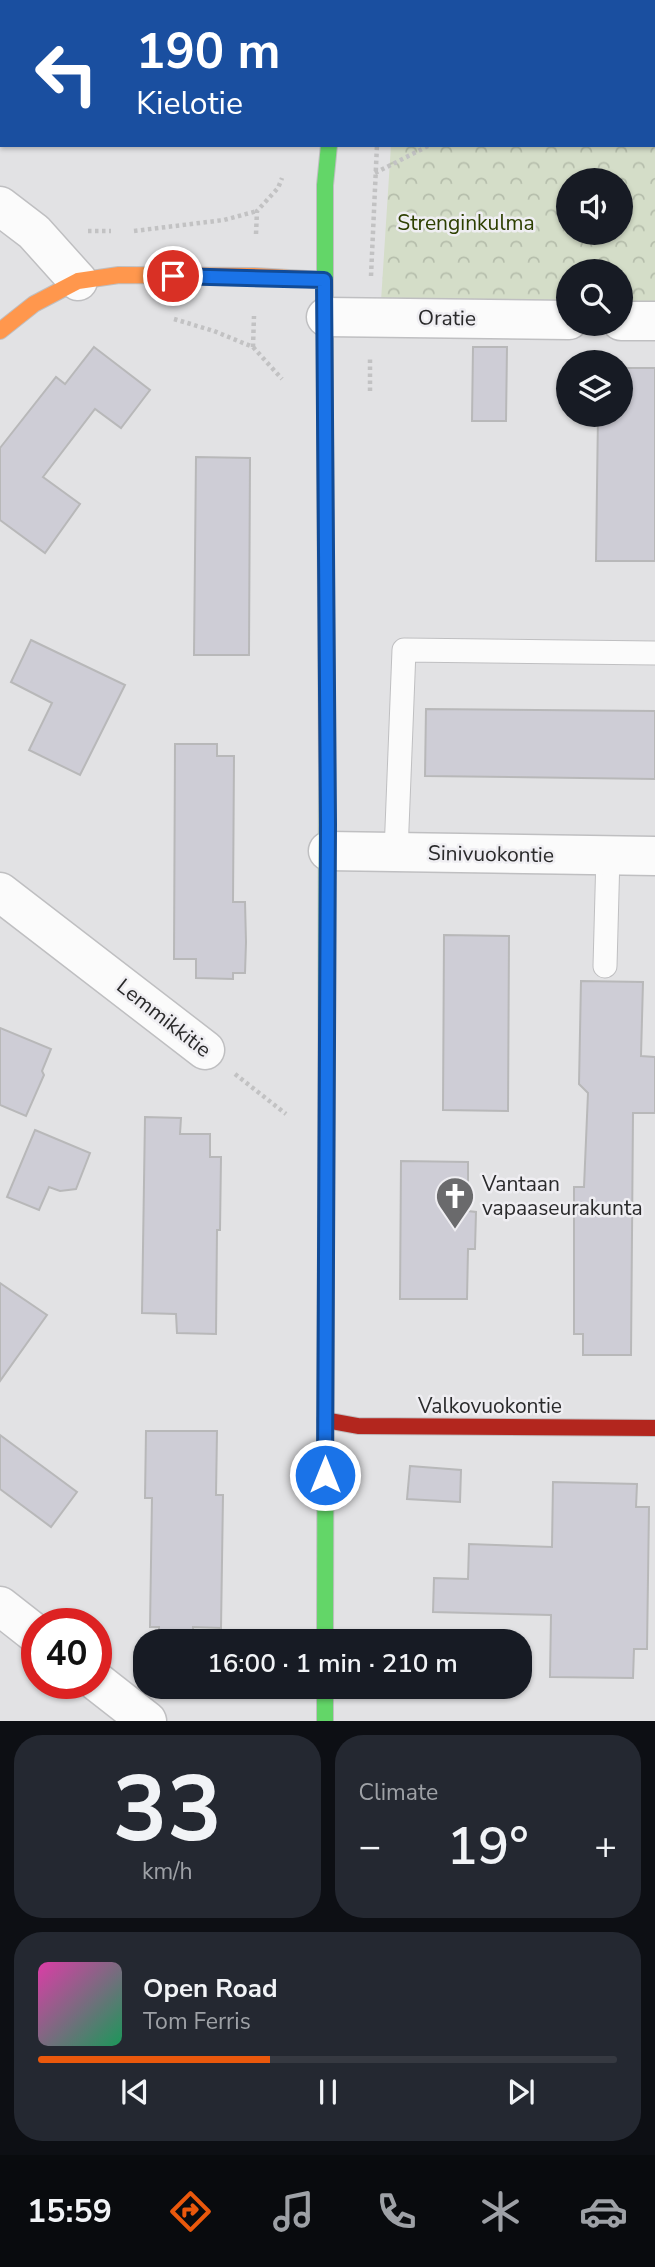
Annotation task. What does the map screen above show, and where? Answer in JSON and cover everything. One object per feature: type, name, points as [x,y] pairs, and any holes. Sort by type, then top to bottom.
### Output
[{"type":"street","points":[[325,1629],[328,851],[325,185],[329,147]]},
{"type":"street","points":[[0,206],[34,232],[78,281]]},
{"type":"street","points":[[0,331],[34,304],[78,281],[118,275],[254,276],[325,299]]},
{"type":"street","name":"Oratie","points":[[325,299],[556,319]]},
{"type":"street","points":[[633,321],[655,321]]},
{"type":"street","name":"Sinivuokontie","points":[[328,851],[655,856]]},
{"type":"street","name":"Lemmikkitie","points":[[0,892],[205,1050]]},
{"type":"street","name":"Valkovuokontie","points":[[325,1420],[358,1426],[655,1428]]},
{"type":"street","points":[[0,1606],[21,1622]]},
{"type":"street","points":[[112,1694],[147,1721]]},
{"type":"street","points":[[325,1699],[325,1721]]},
{"type":"lane","points":[[396,853],[404,650],[655,653]]},
{"type":"lane","points":[[605,965],[608,855]]},
{"type":"path","points":[[375,173],[426,147]]},
{"type":"path","points":[[127,231],[224,220],[257,211]]},
{"type":"path","points":[[52,252],[82,231],[113,231]]},
{"type":"path","points":[[170,318],[214,331],[253,347],[286,384],[370,385]]},
{"type":"path","name":"Lemmikkitie","points":[[205,1050],[326,1146]]},
{"type":"green space","name":"Strenginkulma","points":[[391,147],[655,147],[655,304],[633,304],[633,259],[556,259],[556,303],[381,301]]},
{"type":"building","points":[[94,347],[150,390],[121,428],[95,409],[43,477],[80,504],[45,553],[0,520],[0,448],[56,377],[65,384]]},
{"type":"building","points":[[473,347],[507,347],[506,421],[472,421]]},
{"type":"building","points":[[633,368],[655,368],[655,561],[596,561],[598,427],[633,427]]},
{"type":"building","points":[[196,457],[250,458],[249,655],[194,655]]},
{"type":"building","points":[[31,640],[125,685],[80,775],[29,750],[52,703],[11,682]]},
{"type":"building","points":[[426,709],[655,711],[655,779],[425,776]]},
{"type":"building","points":[[175,744],[217,744],[217,756],[234,756],[233,902],[245,902],[246,942],[245,973],[233,973],[233,979],[196,978],[196,959],[174,959]]},
{"type":"building","points":[[444,935],[509,936],[508,1111],[443,1110]]},
{"type":"building","points":[[581,981],[643,982],[641,1056],[655,1057],[655,1113],[633,1113],[631,1355],[583,1355],[583,1334],[574,1334],[574,1187],[584,1187],[588,1093],[579,1084]]},
{"type":"building","points":[[0,1028],[51,1049],[42,1071],[44,1075],[26,1116],[0,1105]]},
{"type":"building","points":[[145,1117],[181,1118],[180,1134],[210,1134],[210,1157],[221,1157],[216,1334],[177,1333],[176,1314],[142,1313]]},
{"type":"building","points":[[35,1130],[90,1153],[76,1189],[60,1191],[49,1187],[39,1210],[7,1197]]},
{"type":"building","name":"Vantaan vapaaseurakunta","points":[[401,1161],[468,1162],[468,1211],[476,1212],[475,1249],[468,1249],[467,1299],[400,1299]]},
{"type":"building","points":[[0,1283],[47,1315],[0,1381]]},
{"type":"building","points":[[146,1431],[217,1431],[216,1495],[223,1495],[221,1628],[150,1627],[152,1498],[145,1498]]},
{"type":"building","points":[[0,1435],[77,1492],[51,1527],[0,1489]]},
{"type":"building","points":[[410,1466],[461,1470],[460,1502],[407,1499]]},
{"type":"building","points":[[553,1482],[637,1484],[636,1507],[649,1507],[647,1649],[634,1649],[633,1678],[550,1677],[551,1615],[433,1612],[434,1578],[468,1579],[469,1544],[552,1547]]},
{"type":"traffic: fast","points":[[325,437],[325,185],[329,147]]},
{"type":"traffic: fast","points":[[325,1629],[327,771]]},
{"type":"traffic: fast","points":[[325,1699],[325,1721]]},
{"type":"traffic: slow","points":[[0,331],[34,304],[78,281],[119,275],[254,276],[324,280]]},
{"type":"traffic: slow","points":[[325,437],[327,771]]},
{"type":"traffic: jam","points":[[325,1420],[358,1426],[655,1428]]},
{"type":"place","name":"Vantaan vapaaseurakunta","points":[[455,1230]]},
{"type":"route","points":[[173,276],[254,276],[324,280],[328,824],[325,1475]]}]
